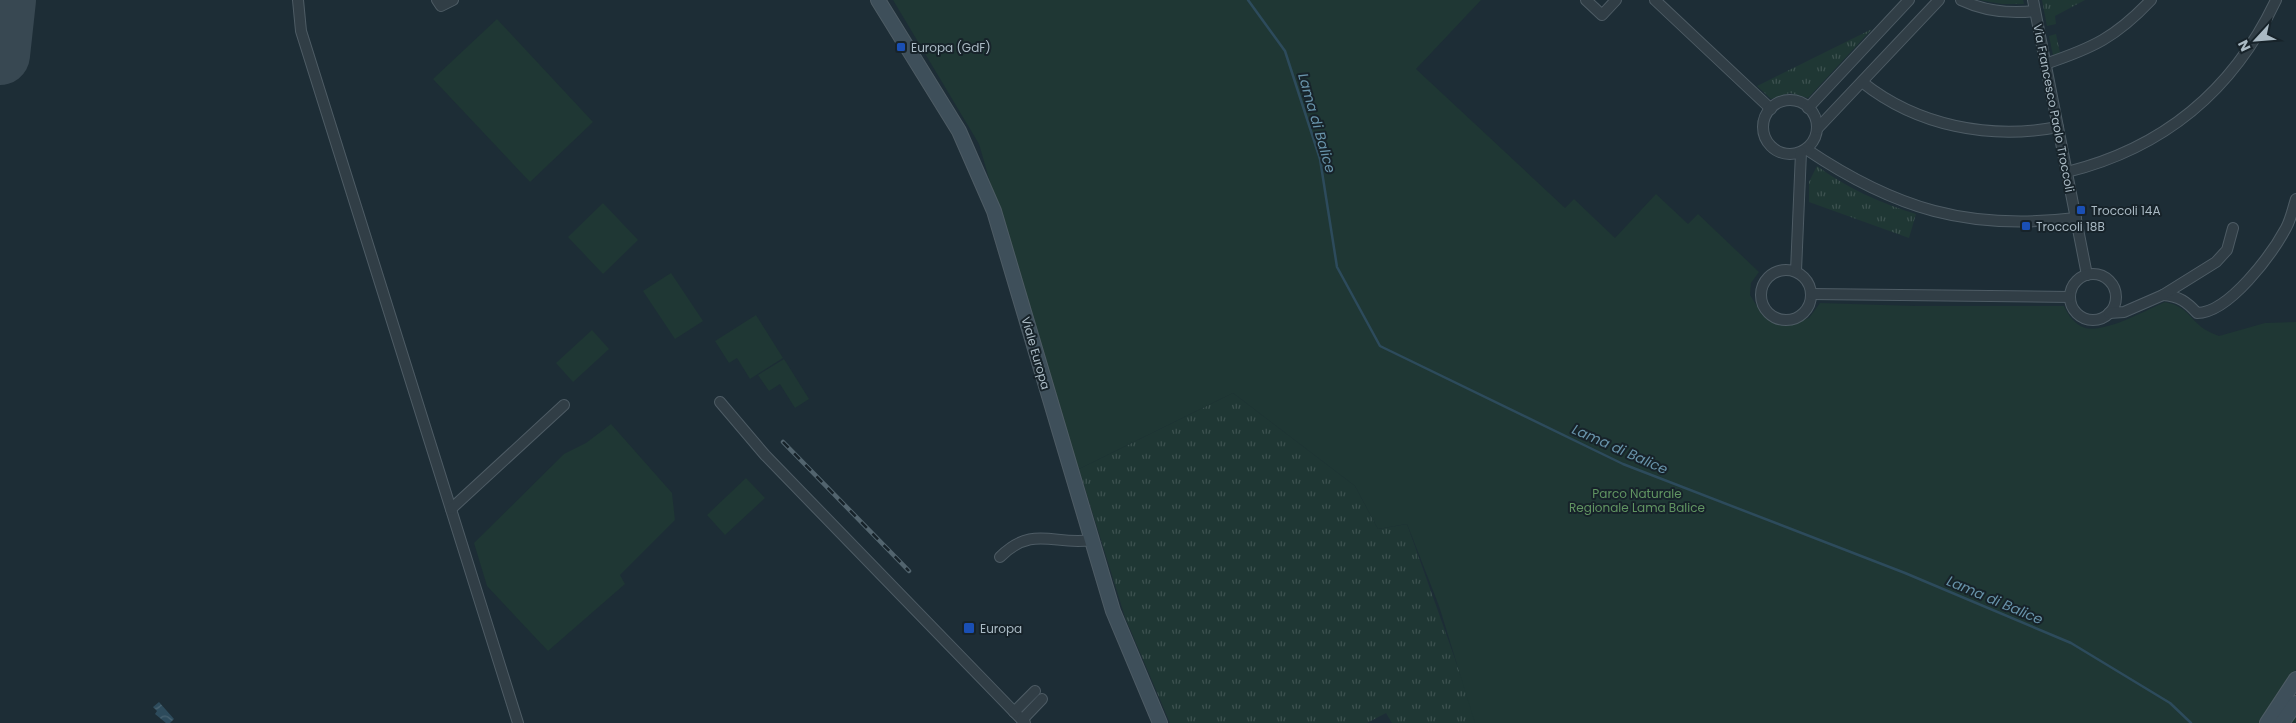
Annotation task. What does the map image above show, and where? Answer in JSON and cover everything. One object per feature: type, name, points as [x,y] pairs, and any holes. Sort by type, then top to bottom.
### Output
[{"type":"main road","name":"Viale Europa","points":[[878,0],[959,131],[994,211],[1091,540],[1120,628],[1160,723]]},
{"type":"main road","points":[[2267,723],[2293,684]]},
{"type":"main road","points":[[2282,723],[2296,703]]},
{"type":"street","points":[[298,0],[301,31],[518,723]]},
{"type":"street","points":[[438,0],[441,6],[453,0]]},
{"type":"street","points":[[1586,0],[1602,15],[1616,0]]},
{"type":"street","points":[[1655,0],[1771,109]]},
{"type":"street","points":[[1808,108],[1909,0]]},
{"type":"street","points":[[1817,129],[1814,115],[1799,102],[1779,103],[1771,109],[1764,123],[1764,133],[1768,143],[1780,153],[1791,154],[1803,151],[1812,143],[1817,129],[1939,0]]},
{"type":"street","points":[[1961,0],[1984,9],[2002,12],[2034,5]]},
{"type":"street","points":[[2045,64],[2085,50],[2122,29],[2151,0]]},
{"type":"street","points":[[2067,172],[2092,166],[2128,152],[2168,129],[2206,100],[2249,49],[2276,0]]},
{"type":"street","name":"Via Francesco Paolo Troccoli","points":[[2034,5],[2087,275]]},
{"type":"street","points":[[1862,82],[1894,104],[1929,119],[1966,129],[2016,133],[2058,127]]},
{"type":"street","points":[[1803,151],[1871,189],[1901,201],[1945,214],[2003,222],[2076,218]]},
{"type":"street","points":[[1796,271],[1803,151]]},
{"type":"street","points":[[2164,295],[2173,295],[2186,302],[2197,313],[2205,313],[2224,301],[2243,287],[2268,257],[2287,226],[2296,199]]},
{"type":"street","points":[[2110,314],[2116,301],[2114,287],[2104,277],[2087,275],[2074,285],[2070,297],[2075,312],[2088,320],[2124,312],[2164,295],[2216,262],[2228,250],[2233,228]]},
{"type":"street","points":[[1779,270],[1796,271],[1808,282],[1811,294],[1809,305],[1798,318],[1781,320],[1766,311],[1760,296],[1765,279],[1779,270]]},
{"type":"street","points":[[1811,294],[2070,297]]},
{"type":"street","points":[[720,402],[766,455],[1014,712],[1024,721],[1042,699]]},
{"type":"street","points":[[451,509],[564,405]]},
{"type":"street","points":[[1000,557],[1009,548],[1044,537],[1082,541],[1091,540]]},
{"type":"street","points":[[1014,712],[1035,691]]},
{"type":"green space","name":"Parco Naturale Regionale Lama Balice","points":[[893,0],[1481,0],[1416,69],[1565,208],[1574,199],[1615,238],[1656,194],[1688,224],[1698,214],[1759,272],[1751,283],[1750,295],[1764,317],[1785,325],[1809,318],[1820,303],[1915,306],[2064,306],[2078,325],[2094,329],[2115,324],[2165,302],[2179,307],[2204,329],[2219,336],[2265,323],[2296,322],[2296,669],[2278,700],[2296,710],[2296,723],[1475,723],[1439,606],[1407,524],[1378,529],[1355,486],[1233,393],[1079,469],[1051,393],[979,144]]},
{"type":"green space","points":[[1979,0],[2023,0],[2024,4],[2002,4]]},
{"type":"green space","points":[[2042,0],[2085,0],[2055,16],[2056,24],[2047,26]]},
{"type":"green space","points":[[497,19],[593,122],[530,182],[433,79]]},
{"type":"green space","points":[[1872,29],[1808,98],[1790,93],[1771,99],[1757,86]]},
{"type":"green space","points":[[2056,34],[2060,53],[2053,55],[2049,36]]},
{"type":"green space","points":[[1817,166],[1864,194],[1916,214],[1909,238],[1809,202],[1809,182]]},
{"type":"green space","points":[[603,203],[638,240],[603,274],[568,237]]},
{"type":"green space","points":[[671,273],[703,321],[675,339],[643,291]]},
{"type":"green space","points":[[756,315],[783,358],[750,379],[737,358],[729,363],[715,341]]},
{"type":"green space","points":[[592,330],[609,349],[573,382],[556,363]]},
{"type":"green space","points":[[784,359],[809,399],[795,408],[780,384],[769,391],[758,375]]},
{"type":"green space","points":[[1233,393],[1355,486],[1378,529],[1407,524],[1470,701],[1476,723],[1392,723],[1386,713],[1367,723],[1170,723],[1125,617],[1079,469]]},
{"type":"green space","points":[[611,424],[672,493],[675,520],[620,575],[625,584],[548,651],[487,586],[474,543],[564,454],[586,443]]},
{"type":"green space","points":[[746,478],[765,498],[725,535],[707,515]]},
{"type":"water","points":[[159,702],[174,719],[170,723],[166,723],[155,714],[157,711],[153,707]]},
{"type":"waterway","name":"Lama di Balice","points":[[1248,0],[1285,51],[1320,159],[1337,267],[1380,346],[1623,464],[1905,573],[2071,643],[2170,703],[2191,723]]},
{"type":"runway","points":[[0,55],[6,0]]},
{"type":"railway","points":[[783,442],[909,571]]},
{"type":"place","name":"Europa (GdF)","points":[[901,47]]},
{"type":"place","name":"Troccoli 14A","points":[[2081,210]]},
{"type":"place","name":"Troccoli 18B","points":[[2026,226]]},
{"type":"place","name":"Europa","points":[[969,628]]}]
